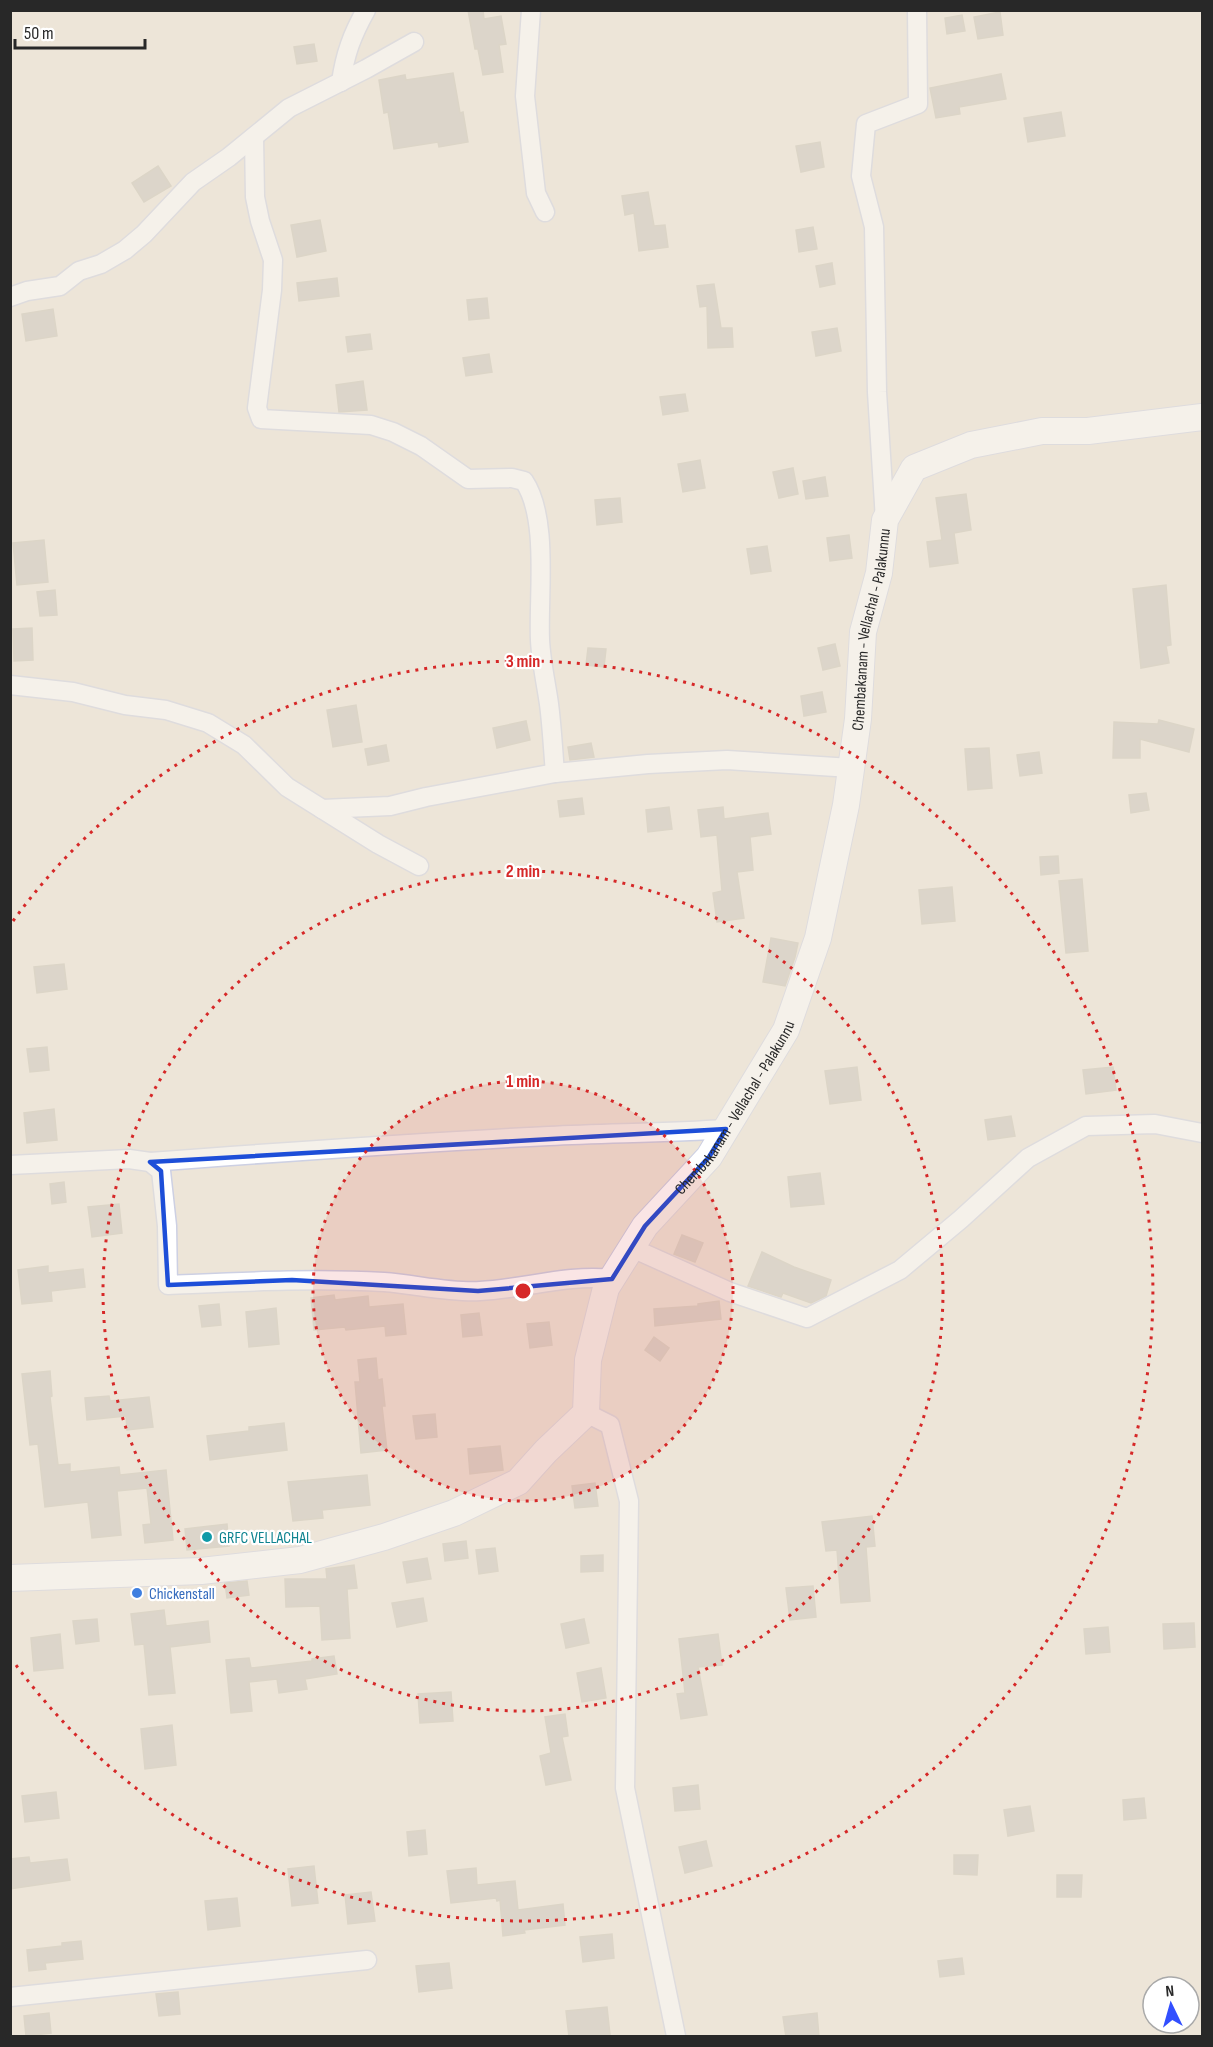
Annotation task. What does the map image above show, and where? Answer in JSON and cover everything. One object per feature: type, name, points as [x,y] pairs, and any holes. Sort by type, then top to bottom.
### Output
[{"type":"main road","name":"Chembakanam - Vellachal - Palakunnu","points":[[586,1413],[588,1360],[606,1288],[645,1226],[709,1157],[786,1030],[818,938],[846,805],[858,719],[863,633],[879,573],[885,520],[914,468],[971,445],[1042,432],[1088,431],[1203,417]]},
{"type":"main road","points":[[10,1578],[201,1571],[300,1560],[384,1537],[454,1513],[518,1482],[546,1451],[586,1413]]},
{"type":"street","points":[[342,82],[345,56],[366,10]]},
{"type":"street","points":[[531,10],[525,96],[536,193],[545,212]]},
{"type":"street","points":[[885,520],[877,392],[874,227],[861,176],[866,124],[918,104],[917,10]]},
{"type":"street","points":[[10,297],[27,291],[60,286],[79,271],[101,264],[125,250],[144,234],[193,182],[229,158],[289,108],[414,42]]},
{"type":"street","points":[[254,137],[255,196],[260,221],[273,260],[272,290],[257,408],[261,419],[371,425],[393,432],[421,446],[468,479],[512,478],[524,481],[531,491],[537,513],[541,571],[540,641],[555,773]]},
{"type":"street","points":[[10,685],[74,692],[125,705],[166,710],[208,723],[244,745],[287,787],[378,844],[419,866]]},
{"type":"street","points":[[322,809],[390,806],[555,773],[648,764],[727,760],[851,768]]},
{"type":"street","points":[[632,1248],[730,1292],[807,1318],[900,1270],[1028,1158],[1086,1126],[1155,1124],[1203,1133]]},
{"type":"street","points":[[10,1165],[129,1159],[150,1162],[550,1136],[656,1134],[726,1129]]},
{"type":"street","points":[[150,1162],[161,1171],[167,1226],[168,1285],[303,1280],[385,1282],[478,1291],[595,1277],[612,1280]]},
{"type":"street","points":[[586,1413],[610,1425],[629,1501],[625,1788],[676,2037]]},
{"type":"street","points":[[10,1996],[367,1960]]},
{"type":"highlighted area","points":[[726,1129],[709,1157],[645,1226],[612,1279],[478,1291],[292,1280],[168,1285],[161,1171],[150,1162]]},
{"type":"building","points":[[468,10],[483,10],[484,19],[501,16],[506,44],[499,45],[503,72],[483,75],[478,49],[475,49]]},
{"type":"building","points":[[1000,12],[1003,35],[978,39],[974,17]]},
{"type":"building","points":[[962,15],[965,31],[947,34],[945,18]]},
{"type":"building","points":[[314,44],[317,61],[297,64],[294,47]]},
{"type":"building","points":[[453,73],[468,142],[439,147],[438,142],[394,149],[388,112],[384,113],[379,80],[405,75],[406,80]]},
{"type":"building","points":[[1001,74],[1006,99],[959,107],[960,114],[936,118],[930,88]]},
{"type":"building","points":[[1061,112],[1065,136],[1028,142],[1024,118]]},
{"type":"building","points":[[820,142],[824,167],[801,172],[796,146]]},
{"type":"building","points":[[158,166],[171,186],[144,202],[132,183]]},
{"type":"building","points":[[648,192],[654,226],[665,225],[668,247],[639,251],[634,213],[625,215],[622,196]]},
{"type":"building","points":[[320,220],[326,251],[297,257],[291,225]]},
{"type":"building","points":[[813,227],[817,249],[799,252],[796,230]]},
{"type":"building","points":[[832,263],[835,284],[820,287],[816,266]]},
{"type":"building","points":[[337,278],[339,296],[299,301],[297,283]]},
{"type":"building","points":[[714,284],[721,328],[732,328],[733,347],[708,348],[707,306],[700,307],[697,286]]},
{"type":"building","points":[[487,298],[489,318],[469,320],[467,300]]},
{"type":"building","points":[[53,309],[57,336],[26,341],[22,314]]},
{"type":"building","points":[[837,328],[841,351],[816,356],[812,332]]},
{"type":"building","points":[[370,334],[372,349],[348,352],[346,337]]},
{"type":"building","points":[[489,354],[492,372],[466,376],[463,358]]},
{"type":"building","points":[[363,381],[367,410],[339,412],[336,385]]},
{"type":"building","points":[[685,394],[688,411],[663,415],[660,397]]},
{"type":"building","points":[[700,460],[705,488],[683,492],[678,464]]},
{"type":"building","points":[[793,468],[798,494],[779,498],[773,472]]},
{"type":"building","points":[[825,477],[828,496],[806,499],[803,481]]},
{"type":"building","points":[[966,494],[971,530],[954,533],[958,563],[930,567],[927,542],[942,540],[936,498]]},
{"type":"building","points":[[620,498],[622,522],[597,525],[595,500]]},
{"type":"building","points":[[849,535],[852,558],[830,561],[827,538]]},
{"type":"building","points":[[44,540],[48,582],[17,585],[13,543]]},
{"type":"building","points":[[767,546],[771,571],[751,574],[747,549]]},
{"type":"building","points":[[1166,585],[1171,645],[1166,646],[1169,663],[1141,668],[1133,589]]},
{"type":"building","points":[[55,590],[57,615],[40,616],[37,592]]},
{"type":"building","points":[[32,628],[33,660],[14,661],[13,629]]},
{"type":"building","points":[[835,644],[840,666],[823,670],[818,648]]},
{"type":"building","points":[[588,648],[606,649],[604,667],[586,665]]},
{"type":"building","points":[[822,692],[826,712],[804,716],[801,696]]},
{"type":"building","points":[[356,705],[362,742],[333,747],[327,710]]},
{"type":"building","points":[[1159,720],[1194,729],[1189,752],[1140,739],[1140,758],[1113,758],[1114,722],[1158,724]]},
{"type":"building","points":[[526,721],[530,740],[497,748],[493,728]]},
{"type":"building","points":[[591,743],[594,757],[570,760],[568,747]]},
{"type":"building","points":[[386,745],[389,761],[368,765],[365,749]]},
{"type":"building","points":[[989,748],[992,788],[968,790],[965,749]]},
{"type":"building","points":[[1039,752],[1042,773],[1020,776],[1017,755]]},
{"type":"building","points":[[1146,793],[1149,810],[1131,813],[1129,795]]},
{"type":"building","points":[[582,798],[584,814],[560,817],[558,801]]},
{"type":"building","points":[[669,807],[672,829],[648,832],[646,810]]},
{"type":"building","points":[[723,807],[724,819],[768,813],[771,834],[750,837],[753,870],[737,872],[744,918],[717,922],[713,893],[722,891],[717,835],[701,837],[698,810]]},
{"type":"building","points":[[1058,856],[1059,873],[1041,875],[1040,857]]},
{"type":"building","points":[[1082,879],[1088,951],[1066,953],[1059,881]]},
{"type":"building","points":[[952,887],[955,921],[922,924],[919,890]]},
{"type":"building","points":[[771,938],[798,943],[785,986],[763,982]]},
{"type":"building","points":[[64,964],[67,989],[37,993],[34,967]]},
{"type":"building","points":[[47,1047],[49,1070],[30,1072],[27,1049]]},
{"type":"building","points":[[857,1067],[861,1100],[830,1104],[825,1071]]},
{"type":"building","points":[[1113,1067],[1116,1090],[1086,1094],[1083,1070]]},
{"type":"building","points":[[54,1109],[57,1140],[27,1143],[24,1113]]},
{"type":"building","points":[[1011,1116],[1015,1136],[988,1140],[985,1120]]},
{"type":"building","points":[[820,1173],[824,1204],[791,1207],[788,1177]]},
{"type":"building","points":[[64,1182],[66,1202],[52,1204],[50,1184]]},
{"type":"building","points":[[119,1204],[122,1233],[92,1237],[88,1207]]},
{"type":"building","points":[[682,1235],[703,1243],[695,1262],[674,1254]]},
{"type":"building","points":[[762,1252],[794,1267],[831,1280],[826,1296],[811,1303],[783,1293],[781,1297],[748,1286]]},
{"type":"building","points":[[48,1266],[48,1273],[83,1269],[85,1287],[51,1291],[52,1301],[22,1304],[18,1270]]},
{"type":"building","points":[[334,1295],[335,1300],[368,1296],[369,1307],[403,1304],[406,1334],[386,1336],[385,1326],[314,1330],[311,1298]]},
{"type":"building","points":[[719,1301],[721,1319],[655,1326],[654,1309],[698,1306],[698,1304]]},
{"type":"building","points":[[219,1304],[221,1325],[202,1327],[199,1306]]},
{"type":"building","points":[[276,1308],[279,1344],[249,1347],[246,1312]]},
{"type":"building","points":[[479,1313],[482,1335],[463,1337],[461,1315]]},
{"type":"building","points":[[549,1322],[552,1345],[530,1348],[527,1324]]},
{"type":"building","points":[[654,1337],[669,1348],[660,1361],[645,1350]]},
{"type":"building","points":[[376,1358],[378,1380],[382,1379],[385,1406],[382,1406],[387,1450],[361,1453],[355,1382],[360,1382],[358,1360]]},
{"type":"building","points":[[50,1371],[52,1396],[50,1397],[58,1465],[70,1464],[70,1472],[119,1467],[120,1475],[166,1470],[173,1540],[145,1543],[143,1525],[151,1524],[147,1488],[117,1491],[121,1535],[92,1538],[88,1502],[45,1507],[38,1444],[30,1445],[22,1374]]},
{"type":"building","points":[[109,1396],[110,1401],[149,1397],[153,1427],[127,1430],[126,1416],[87,1420],[85,1398]]},
{"type":"building","points":[[435,1414],[437,1437],[416,1439],[413,1416]]},
{"type":"building","points":[[284,1423],[287,1450],[210,1460],[207,1436],[249,1431],[249,1427]]},
{"type":"building","points":[[500,1446],[503,1470],[470,1474],[468,1449]]},
{"type":"building","points":[[367,1475],[370,1505],[322,1510],[323,1518],[293,1521],[288,1482]]},
{"type":"building","points":[[595,1483],[598,1506],[575,1508],[572,1486]]},
{"type":"building","points":[[872,1516],[875,1546],[866,1547],[870,1601],[841,1603],[837,1550],[826,1551],[822,1522]]},
{"type":"building","name":"GRFC VELLACHAL","points":[[227,1524],[229,1546],[187,1550],[185,1529]]},
{"type":"building","points":[[466,1541],[468,1558],[445,1561],[443,1544]]},
{"type":"building","points":[[495,1548],[498,1571],[479,1574],[476,1550]]},
{"type":"building","points":[[603,1555],[603,1571],[581,1572],[581,1556]]},
{"type":"building","points":[[427,1558],[431,1579],[407,1583],[403,1562]]},
{"type":"building","points":[[354,1565],[357,1588],[347,1589],[350,1638],[322,1640],[320,1606],[286,1607],[285,1579],[327,1579],[326,1569]]},
{"type":"building","points":[[247,1581],[249,1595],[227,1598],[225,1583]]},
{"type":"building","points":[[813,1586],[816,1617],[790,1620],[786,1588]]},
{"type":"building","points":[[423,1598],[427,1621],[397,1627],[392,1603]]},
{"type":"building","points":[[164,1610],[166,1626],[208,1621],[210,1642],[170,1647],[175,1693],[149,1695],[144,1644],[135,1645],[131,1614]]},
{"type":"building","points":[[97,1619],[99,1641],[76,1644],[73,1621]]},
{"type":"building","points":[[584,1619],[589,1643],[566,1648],[561,1624]]},
{"type":"building","points":[[1194,1623],[1195,1647],[1164,1649],[1163,1624]]},
{"type":"building","points":[[1108,1627],[1110,1652],[1086,1654],[1084,1629]]},
{"type":"building","points":[[60,1634],[63,1668],[34,1671],[31,1638]]},
{"type":"building","points":[[718,1634],[722,1665],[698,1667],[707,1715],[681,1719],[677,1694],[685,1693],[679,1639]]},
{"type":"building","points":[[334,1656],[337,1674],[305,1679],[307,1689],[279,1693],[277,1679],[249,1682],[252,1711],[231,1713],[226,1660],[249,1658],[251,1668],[312,1661],[312,1659]]},
{"type":"building","points":[[601,1668],[606,1698],[582,1702],[577,1673]]},
{"type":"building","points":[[451,1692],[453,1721],[420,1723],[418,1694]]},
{"type":"building","points":[[565,1714],[568,1736],[562,1737],[571,1780],[546,1785],[540,1756],[551,1753],[545,1717]]},
{"type":"building","points":[[172,1725],[176,1765],[145,1769],[141,1729]]},
{"type":"building","points":[[698,1785],[700,1809],[675,1811],[673,1788]]},
{"type":"building","points":[[56,1792],[59,1818],[25,1822],[22,1796]]},
{"type":"building","points":[[1144,1798],[1146,1818],[1124,1820],[1123,1800]]},
{"type":"building","points":[[1030,1806],[1034,1831],[1008,1836],[1004,1810]]},
{"type":"building","points":[[425,1830],[427,1854],[409,1856],[407,1832]]},
{"type":"building","points":[[706,1841],[712,1866],[685,1873],[679,1847]]},
{"type":"building","points":[[954,1855],[978,1855],[977,1875],[954,1874]]},
{"type":"building","points":[[29,1857],[30,1863],[67,1859],[70,1880],[10,1889],[10,1859]]},
{"type":"building","points":[[314,1866],[318,1903],[292,1906],[288,1869]]},
{"type":"building","points":[[476,1868],[477,1885],[515,1881],[518,1910],[563,1904],[565,1925],[524,1930],[525,1933],[503,1936],[500,1900],[497,1901],[496,1898],[451,1903],[447,1871]]},
{"type":"building","points":[[1057,1875],[1082,1875],[1081,1897],[1057,1897]]},
{"type":"building","points":[[371,1892],[375,1921],[348,1924],[345,1895]]},
{"type":"building","points":[[237,1898],[240,1926],[208,1930],[205,1901]]},
{"type":"building","points":[[612,1934],[614,1958],[583,1962],[580,1937]]},
{"type":"building","points":[[81,1941],[83,1959],[45,1963],[46,1969],[29,1971],[27,1950],[62,1946],[62,1943]]},
{"type":"building","points":[[962,1958],[964,1974],[940,1977],[938,1961]]},
{"type":"building","points":[[449,1963],[452,1988],[419,1992],[416,1966]]},
{"type":"building","points":[[178,1992],[180,2014],[159,2016],[156,1994]]},
{"type":"building","points":[[607,2007],[610,2035],[569,2037],[566,2011]]},
{"type":"building","points":[[49,2013],[51,2033],[26,2036],[24,2016]]},
{"type":"building","points":[[817,2013],[819,2037],[786,2037],[783,2017]]},
{"type":"place","name":"GRFC VELLACHAL","points":[[207,1537]]},
{"type":"place","name":"Chickenstall","points":[[137,1593]]}]
